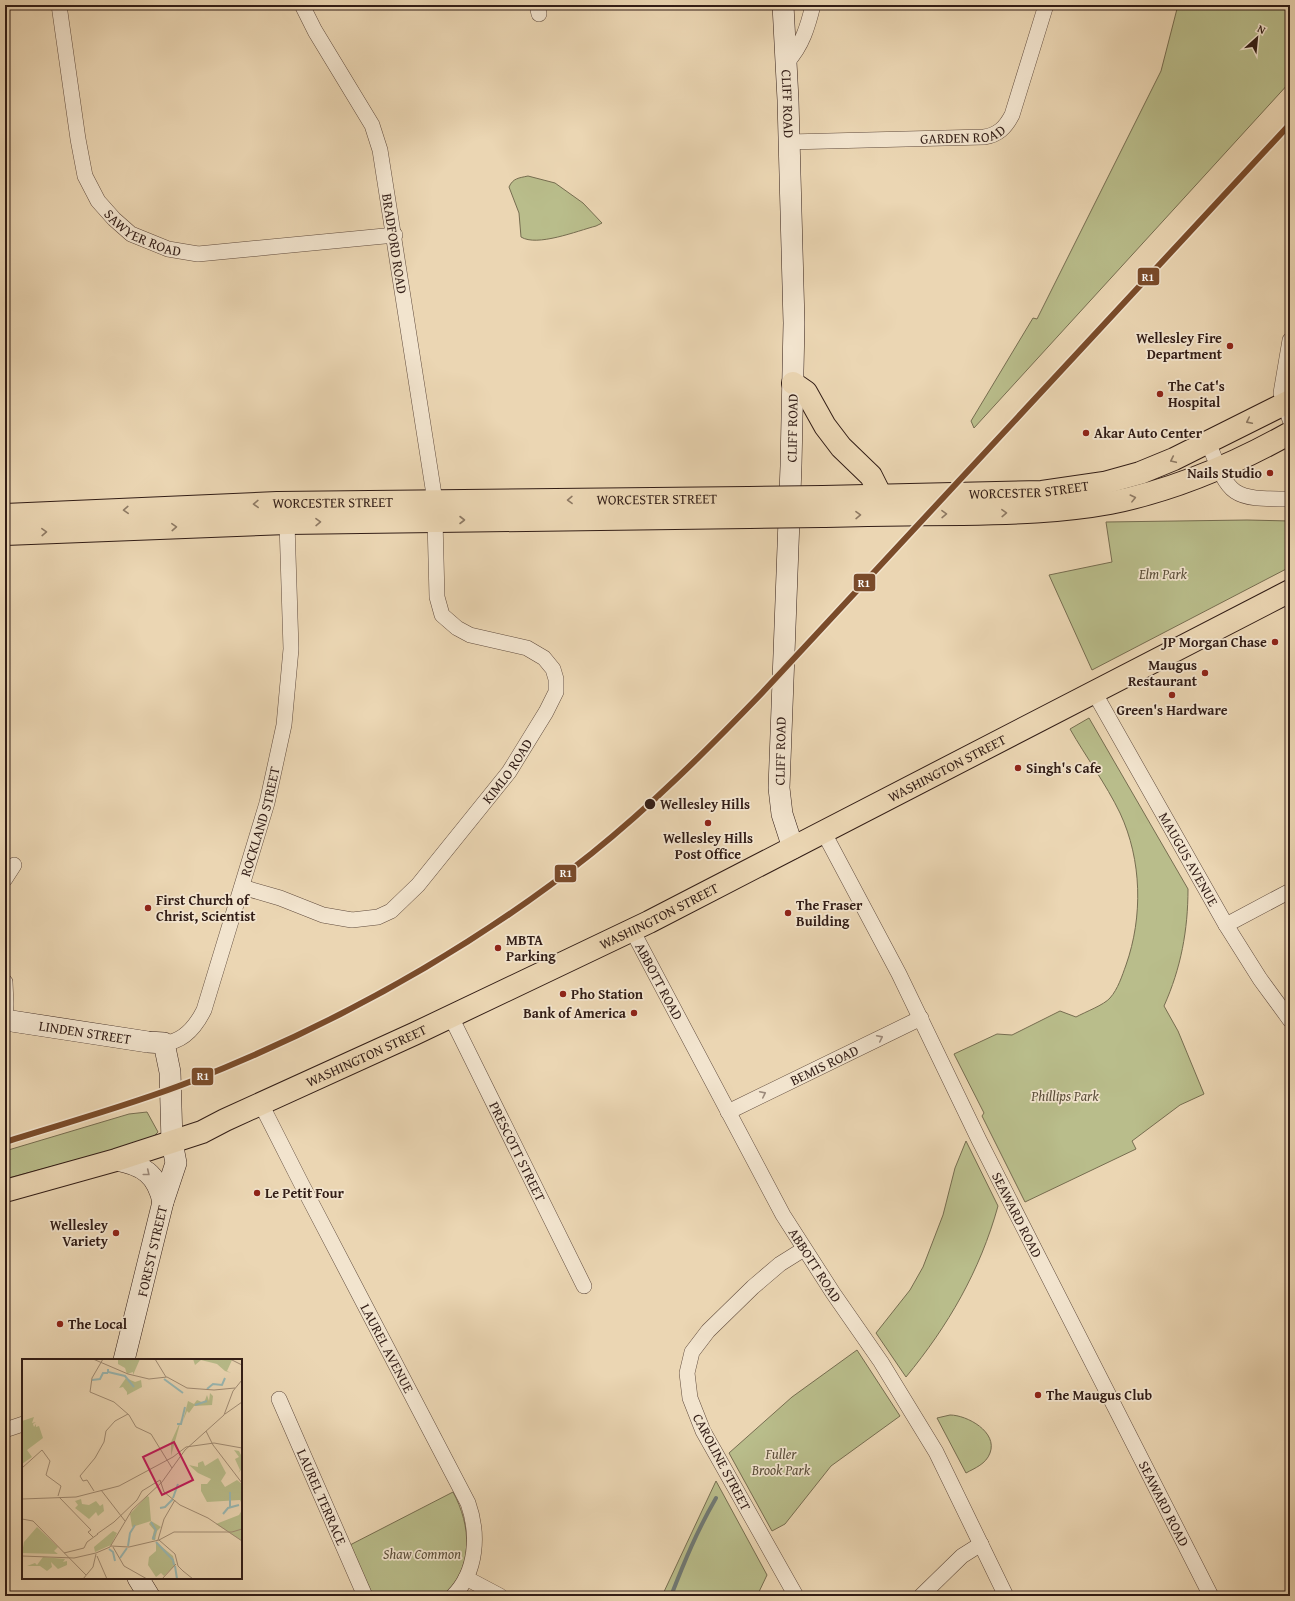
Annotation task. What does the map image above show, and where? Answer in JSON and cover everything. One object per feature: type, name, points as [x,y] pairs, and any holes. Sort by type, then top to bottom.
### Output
[{"type":"main road","points":[[793,383],[806,392],[825,426],[841,447],[871,476],[881,496]]},
{"type":"main road","name":"WORCESTER STREET","points":[[822,506],[881,496],[1042,492],[1104,483],[1163,464],[1208,442],[1288,408]]},
{"type":"main road","name":"WORCESTER STREET","points":[[5,515],[277,503],[435,511],[822,506],[894,515],[1042,511],[1109,503],[1156,492],[1219,470],[1290,433]]},
{"type":"main road","name":"WORCESTER STREET","points":[[5,534],[287,523],[435,511]]},
{"type":"main road","name":"WASHINGTON STREET","points":[[5,1191],[116,1160],[202,1132],[451,1017],[632,930],[1290,591]]},
{"type":"street","name":"SAWYER ROAD","points":[[59,5],[78,139],[85,176],[98,201],[114,219],[131,234],[168,250],[198,254],[395,235]]},
{"type":"street","name":"BRADFORD ROAD","points":[[302,5],[315,32],[372,125],[380,150],[395,235],[435,511]]},
{"type":"street","name":"CLIFF ROAD","points":[[783,5],[787,62],[794,279],[793,383],[780,717],[779,794],[784,821],[793,848]]},
{"type":"street","points":[[787,62],[796,52],[802,39],[813,5]]},
{"type":"street","name":"GARDEN ROAD","points":[[790,142],[984,137],[994,135],[1002,130],[1012,115],[1046,5]]},
{"type":"street","points":[[1288,408],[1281,390],[1290,340]]},
{"type":"street","points":[[1208,442],[1219,470],[1228,485],[1239,494],[1261,499],[1290,499]]},
{"type":"street","name":"KIMLO ROAD","points":[[242,887],[280,898],[323,915],[352,920],[378,917],[391,911],[418,886],[509,772],[546,712],[556,692],[556,679],[553,669],[544,658],[527,648],[470,635],[456,628],[442,615],[437,597],[435,511]]},
{"type":"street","name":"ROCKLAND STREET","points":[[164,1043],[175,1041],[186,1034],[195,1026],[202,1015],[211,991],[267,803],[284,725],[291,649],[287,523]]},
{"type":"street","name":"MAUGUS AVENUE","points":[[1094,692],[1226,925],[1260,979],[1290,1020]]},
{"type":"street","name":"SEAWARD ROAD","points":[[824,832],[920,1018],[979,1140],[1211,1596]]},
{"type":"street","points":[[5,879],[14,865]]},
{"type":"street","points":[[1226,925],[1290,891]]},
{"type":"street","name":"ABBOTT ROAD","points":[[632,930],[783,1215],[906,1402],[945,1469],[1006,1596]]},
{"type":"street","points":[[5,982],[5,1020]]},
{"type":"street","name":"PRESCOTT STREET","points":[[451,1017],[584,1286]]},
{"type":"street","name":"BEMIS ROAD","points":[[728,1112],[920,1018]]},
{"type":"street","name":"LINDEN STREET","points":[[5,1020],[148,1042],[164,1043]]},
{"type":"street","points":[[164,1043],[170,1072],[172,1142]]},
{"type":"street","name":"LAUREL AVENUE","points":[[261,1104],[468,1503],[473,1518],[475,1541],[472,1562],[466,1578],[453,1596]]},
{"type":"street","name":"FOREST STREET","points":[[124,1359],[163,1202],[176,1163],[172,1142]]},
{"type":"street","points":[[116,1160],[140,1167],[150,1174],[159,1187],[163,1202]]},
{"type":"street","name":"CAROLINE STREET","points":[[796,1596],[701,1426],[690,1398],[687,1373],[692,1352],[708,1331],[753,1287],[780,1264],[804,1249]]},
{"type":"street","name":"LAUREL TERRACE","points":[[279,1399],[365,1596]]},
{"type":"street","points":[[5,1430],[22,1424]]},
{"type":"street","points":[[921,1596],[962,1556],[981,1544]]},
{"type":"street","points":[[466,1578],[500,1596]]},
{"type":"street","points":[[139,1579],[148,1596]]},
{"type":"green space","points":[[1178,5],[1290,5],[1290,82],[974,428],[971,421],[1033,318],[1037,319],[1161,71]]},
{"type":"green space","points":[[528,176],[555,183],[583,203],[602,223],[596,226],[547,239],[528,240],[521,237],[519,213],[509,187],[514,180]]},
{"type":"green space","name":"Elm Park","points":[[1247,520],[1290,521],[1290,567],[1092,670],[1049,575],[1112,562],[1106,522]]},
{"type":"green space","name":"Phillips Park","points":[[1089,718],[1188,889],[1187,919],[1182,949],[1175,977],[1164,1006],[1178,1031],[1204,1094],[1180,1105],[1132,1141],[1136,1149],[1025,1202],[982,1116],[984,1113],[954,1054],[997,1034],[1012,1035],[1060,1011],[1076,1017],[1107,1001],[1115,991],[1121,978],[1132,947],[1135,928],[1138,889],[1136,869],[1133,850],[1120,813],[1109,792],[1070,729]]},
{"type":"green space","points":[[147,1112],[158,1132],[150,1140],[5,1179],[5,1151],[129,1114]]},
{"type":"green space","points":[[966,1141],[998,1206],[982,1253],[961,1297],[936,1338],[906,1377],[876,1333],[910,1290],[923,1267],[943,1215],[955,1168]]},
{"type":"green space","name":"Fuller Brook Park","points":[[857,1350],[900,1416],[831,1466],[785,1524],[772,1531],[729,1453],[792,1397]]},
{"type":"green space","points":[[950,1415],[972,1421],[990,1438],[990,1453],[986,1460],[966,1473],[937,1418]]},
{"type":"green space","name":"Fuller Brook Park","points":[[716,1481],[767,1575],[757,1596],[662,1596]]},
{"type":"green space","name":"Shaw Common","points":[[453,1492],[464,1518],[467,1546],[465,1560],[453,1585],[442,1596],[373,1596],[350,1545]]},
{"type":"waterway","points":[[671,1596],[703,1522],[716,1498]]},
{"type":"transit line","name":"R1","points":[[5,1142],[123,1106],[169,1090],[246,1059],[298,1035],[350,1009],[450,953],[498,922],[591,854],[679,777],[761,694],[1290,124]]},
{"type":"place","name":"Wellesley Fire Department","points":[[1230,346]]},
{"type":"place","name":"The Cat's Hospital","points":[[1160,394]]},
{"type":"place","name":"Akar Auto Center","points":[[1086,433]]},
{"type":"place","name":"Nails Studio","points":[[1270,473]]},
{"type":"place","name":"JP Morgan Chase","points":[[1275,642]]},
{"type":"place","name":"Maugus Restaurant","points":[[1205,673]]},
{"type":"place","name":"Green's Hardware","points":[[1172,695]]},
{"type":"place","name":"Singh's Cafe","points":[[1018,768]]},
{"type":"place","name":"Wellesley Hills","points":[[650,804]]},
{"type":"place","name":"Wellesley Hills Post Office","points":[[708,823]]},
{"type":"place","name":"First Church of Christ, Scientist","points":[[148,908]]},
{"type":"place","name":"The Fraser Building","points":[[788,913]]},
{"type":"place","name":"MBTA Parking","points":[[498,948]]},
{"type":"place","name":"Pho Station","points":[[563,994]]},
{"type":"place","name":"Bank of America","points":[[634,1013]]},
{"type":"place","name":"Le Petit Four","points":[[257,1193]]},
{"type":"place","name":"Wellesley Variety","points":[[116,1233]]},
{"type":"place","name":"The Local","points":[[60,1324]]},
{"type":"place","name":"The Maugus Club","points":[[1038,1395]]}]
